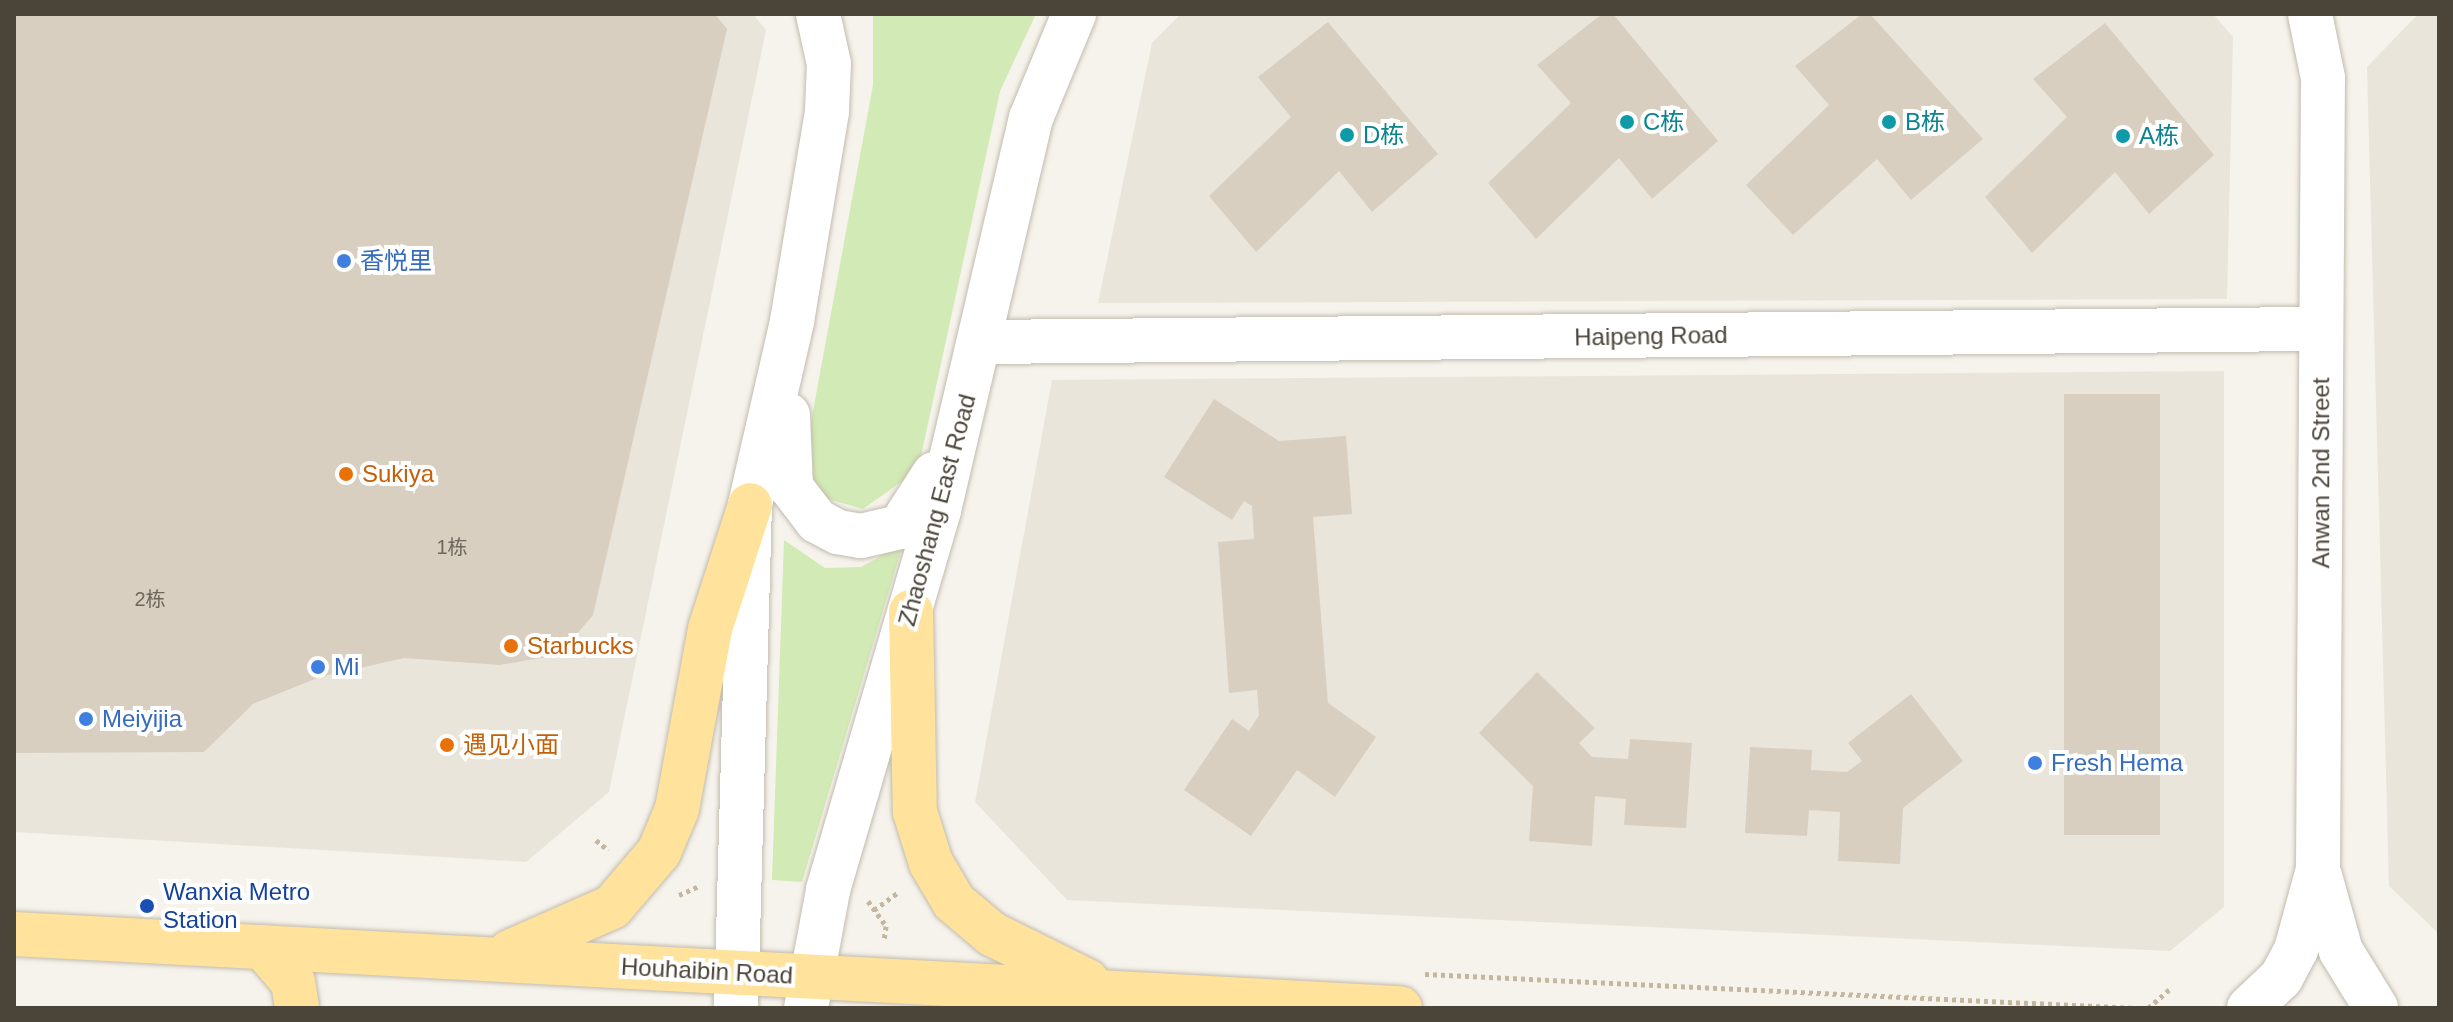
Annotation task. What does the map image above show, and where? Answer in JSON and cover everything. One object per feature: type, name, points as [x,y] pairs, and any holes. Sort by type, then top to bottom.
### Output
[{"type":"main road","points":[[491,959],[565,933],[612,907],[659,852],[677,809],[710,629],[750,505]]},
{"type":"main road","points":[[911,612],[912,781],[931,863],[954,902],[992,934],[1115,993]]},
{"type":"main road","name":"Houhaibin Road","points":[[14,934],[491,959],[737,990],[1115,993],[1171,1002],[1409,991]]},
{"type":"main road","points":[[263,947],[293,982],[297,1008]]},
{"type":"street","points":[[737,990],[750,505],[792,321],[827,111],[829,64],[818,14]]},
{"type":"street","name":"Zhaoshang East Road","points":[[808,992],[828,890],[911,612],[981,342],[1031,118],[1074,14]]},
{"type":"street","points":[[2310,14],[2323,78]]},
{"type":"street","points":[[2323,78],[2340,14]]},
{"type":"street","name":"Anwan 2nd Street","points":[[2318,869],[2323,78]]},
{"type":"street","points":[[792,321],[785,460],[791,487],[817,521],[838,532],[879,534],[913,515],[966,397]]},
{"type":"street","name":"Haipeng Road","points":[[981,342],[2321,329]]},
{"type":"street","points":[[2249,1008],[2281,978],[2296,950],[2318,869]]},
{"type":"street","points":[[2318,869],[2341,951],[2376,1008]]},
{"type":"path","points":[[2148,1008],[2171,988]]},
{"type":"path","points":[[1409,991],[2136,1008]]},
{"type":"shaded area","name":"香悦里","points":[[14,14],[753,14],[766,30],[609,792],[526,862],[14,832]]},
{"type":"shaded area","points":[[1181,14],[2213,14],[2233,37],[2227,299],[1098,303],[1152,43]]},
{"type":"shaded area","points":[[2418,14],[2439,14],[2439,934],[2389,886],[2367,67]]},
{"type":"shaded area","points":[[2224,371],[2224,907],[2170,951],[1067,900],[975,802],[1052,380]]},
{"type":"green space","points":[[873,14],[1036,14],[1000,91],[918,470],[863,509],[821,497],[802,471],[873,85]]},
{"type":"green space","points":[[784,540],[825,568],[861,567],[903,544],[802,882],[772,880]]},
{"type":"building","name":"香悦里","points":[[14,14],[715,14],[727,29],[593,615],[559,655],[499,665],[404,658],[320,677],[253,704],[204,752],[14,753]]},
{"type":"building","name":"C栋","points":[[1602,14],[1613,14],[1718,141],[1652,199],[1619,158],[1536,239],[1488,183],[1571,103],[1537,65]]},
{"type":"building","name":"B栋","points":[[1862,14],[1870,14],[1983,139],[1911,200],[1877,159],[1793,235],[1746,185],[1829,105],[1795,66]]},
{"type":"building","name":"D栋","points":[[1328,22],[1438,154],[1372,212],[1339,171],[1256,252],[1209,196],[1291,117],[1258,77]]},
{"type":"building","name":"A栋","points":[[2105,23],[2214,155],[2149,214],[2115,172],[2032,253],[1985,197],[2067,117],[2033,79]]},
{"type":"building","points":[[2064,394],[2160,394],[2160,835],[2064,835]]},
{"type":"building","points":[[1214,399],[1279,441],[1346,436],[1352,514],[1313,517],[1328,703],[1376,737],[1335,797],[1297,770],[1251,836],[1184,790],[1232,719],[1249,731],[1259,715],[1257,690],[1229,693],[1218,542],[1254,539],[1252,506],[1244,501],[1232,520],[1164,477]]},
{"type":"building","points":[[1537,672],[1595,728],[1579,743],[1592,757],[1628,759],[1630,739],[1692,743],[1686,828],[1624,825],[1626,799],[1595,796],[1592,846],[1529,841],[1533,786],[1479,733]]},
{"type":"building","points":[[1911,694],[1963,761],[1903,808],[1900,864],[1838,861],[1840,812],[1809,810],[1807,836],[1745,833],[1750,747],[1812,750],[1811,770],[1847,772],[1862,761],[1848,743]]},
{"type":"place","name":"C栋","points":[[1627,122]]},
{"type":"place","name":"B栋","points":[[1889,122]]},
{"type":"place","name":"D栋","points":[[1347,135]]},
{"type":"place","name":"A栋","points":[[2123,136]]},
{"type":"place","name":"香悦里","points":[[344,261]]},
{"type":"place","name":"Sukiya","points":[[346,474]]},
{"type":"place","name":"Starbucks","points":[[511,646]]},
{"type":"place","name":"Mi","points":[[318,667]]},
{"type":"place","name":"Meiyijia","points":[[86,719]]},
{"type":"place","name":"遇见小面","points":[[447,745]]},
{"type":"place","name":"Fresh Hema","points":[[2035,763]]},
{"type":"place","name":"Wanxia Metro Station","points":[[147,906]]}]
